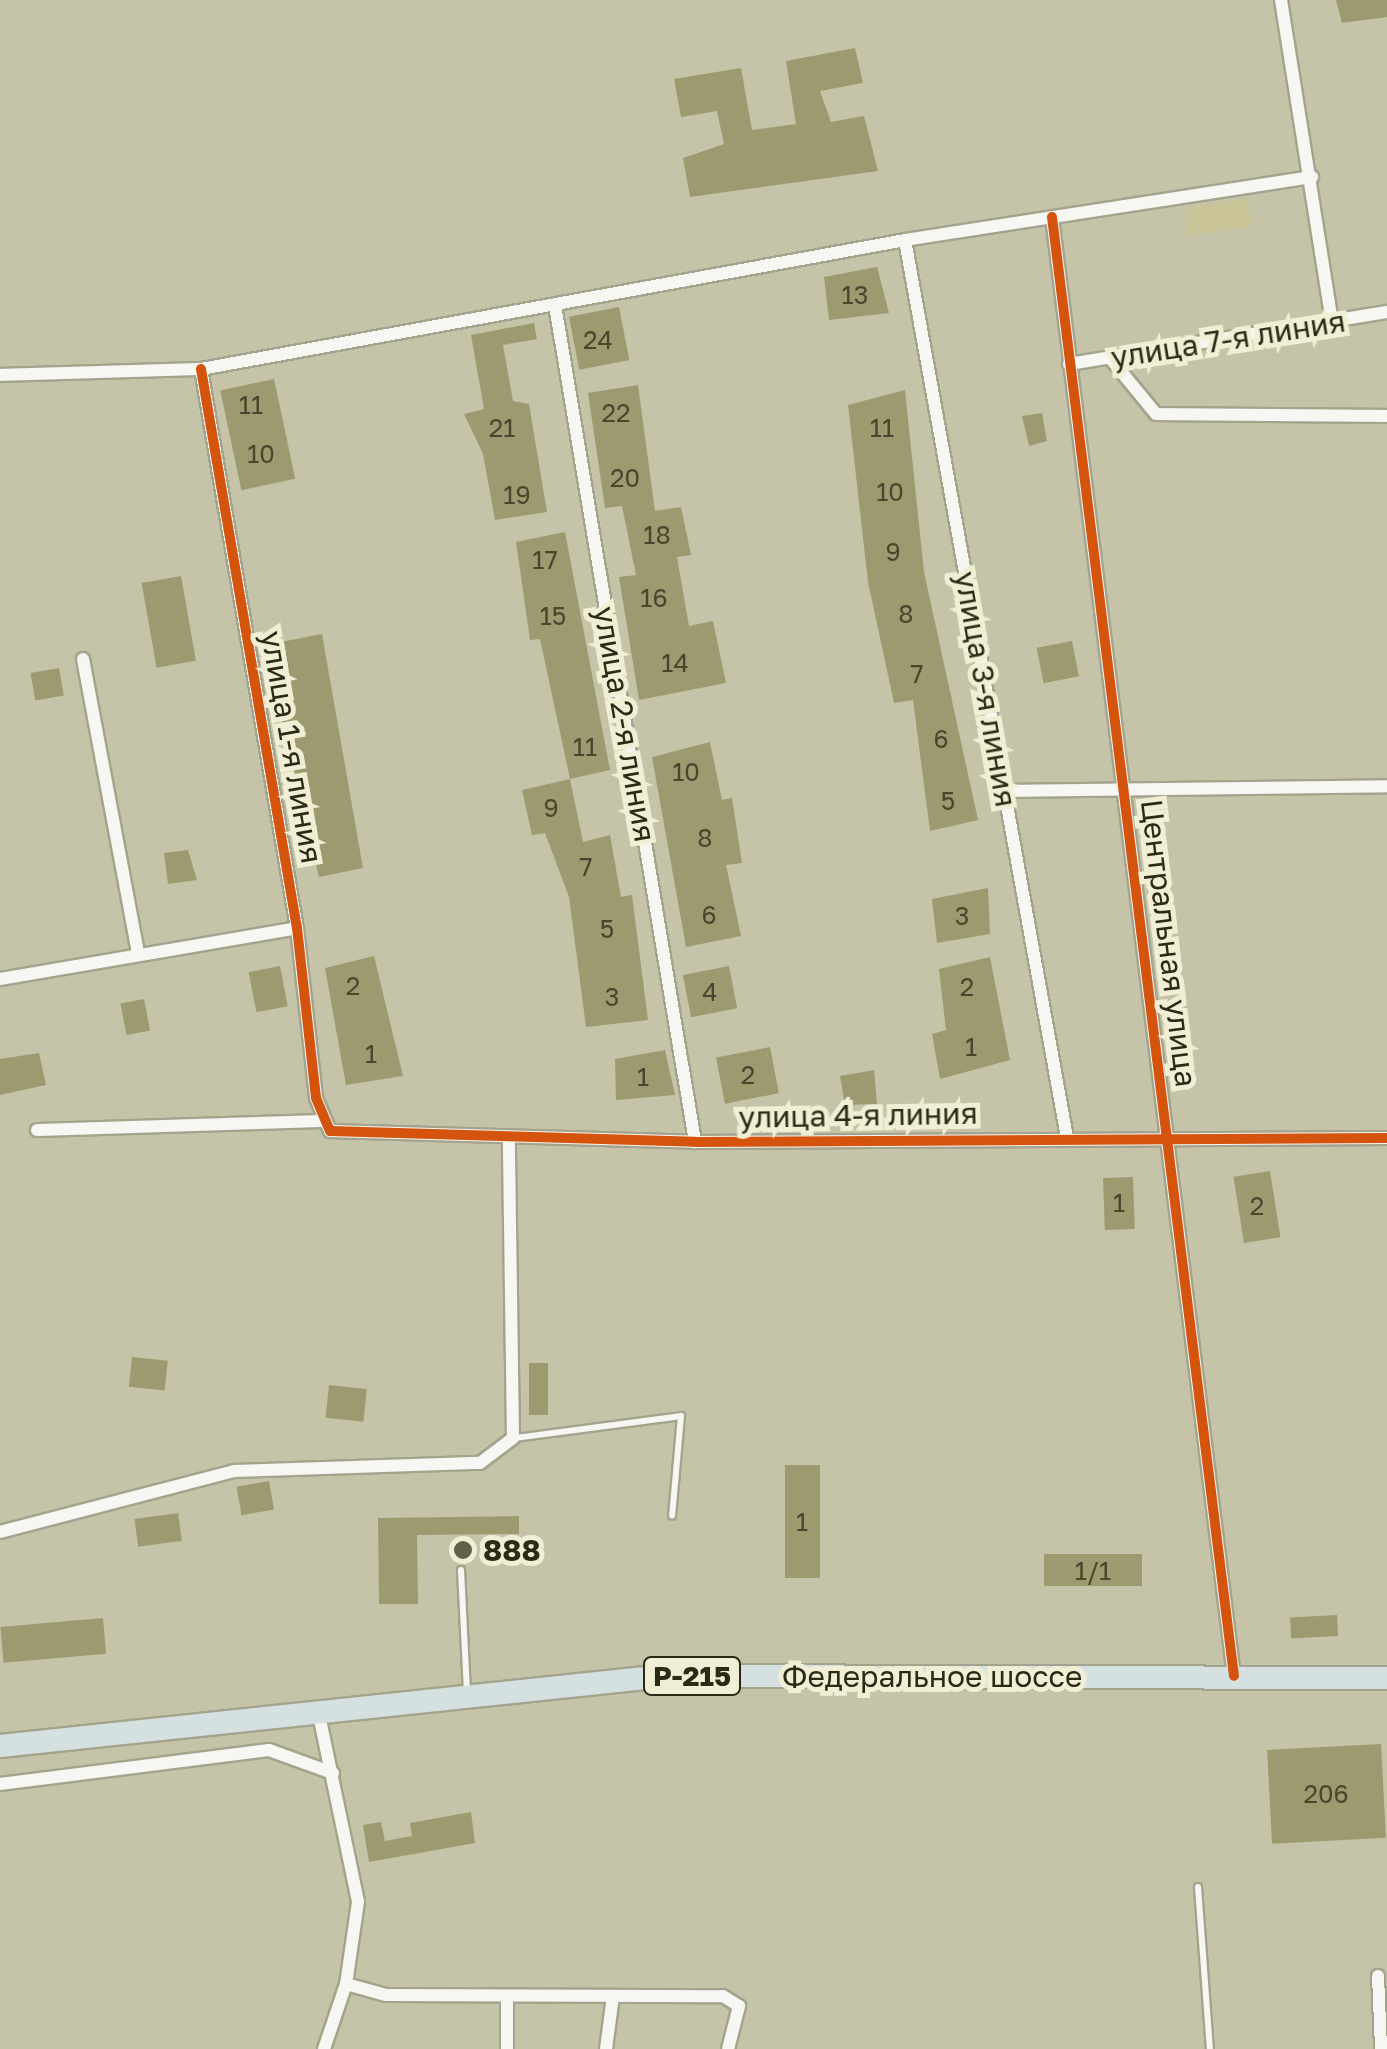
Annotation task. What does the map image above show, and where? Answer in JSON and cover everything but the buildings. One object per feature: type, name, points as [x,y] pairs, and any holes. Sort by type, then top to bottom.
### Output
[{"type":"highway","name":"Федеральное шоссе","points":[[0,1746],[317,1707],[664,1676],[1387,1678]]},
{"type":"street","points":[[1280,0],[1312,177],[1332,322]]},
{"type":"street","points":[[0,376],[201,369],[905,240],[1312,177]]},
{"type":"street","name":"Центральная улица","points":[[1052,217],[1234,1676]]},
{"type":"street","name":"улица 3-я линия","points":[[905,240],[1068,1138]]},
{"type":"street","name":"улица 2-я линия","points":[[554,305],[695,1142]]},
{"type":"street","name":"улица 7-я линия","points":[[1069,364],[1387,312]]},
{"type":"street","points":[[1110,358],[1156,414],[1387,416]]},
{"type":"street","name":"улица 1-я линия","points":[[201,369],[297,928],[326,1126]]},
{"type":"street","points":[[83,659],[138,954]]},
{"type":"street","points":[[1005,791],[1387,786]]},
{"type":"street","points":[[0,979],[297,928]]},
{"type":"street","name":"улица 4-я линия","points":[[37,1130],[326,1126],[509,1140],[695,1142],[1387,1138]]},
{"type":"street","points":[[0,1532],[234,1471],[480,1464],[513,1438],[509,1140]]},
{"type":"street","points":[[317,1707],[358,1902],[346,1984],[324,2049]]},
{"type":"street","points":[[0,1784],[269,1750],[333,1773]]},
{"type":"street","points":[[1378,1976],[1382,2049]]},
{"type":"street","points":[[346,1984],[386,1995],[735,1999],[728,2049]]},
{"type":"street","points":[[606,2049],[613,1996]]},
{"type":"street","points":[[506,1997],[506,2049]]},
{"type":"lane","points":[[513,1438],[681,1416],[672,1516]]},
{"type":"lane","points":[[461,1570],[467,1692]]},
{"type":"lane","points":[[1198,1888],[1210,2049]]},
{"type":"shaded area","points":[[1248,199],[1252,227],[1189,236],[1185,208]]},
{"type":"cycle path","points":[[1052,217],[1234,1676]]},
{"type":"cycle path","points":[[201,369],[297,928],[316,1098],[330,1131],[695,1142],[1387,1138]]},
{"type":"place","name":"888","points":[[463,1550]]}]
